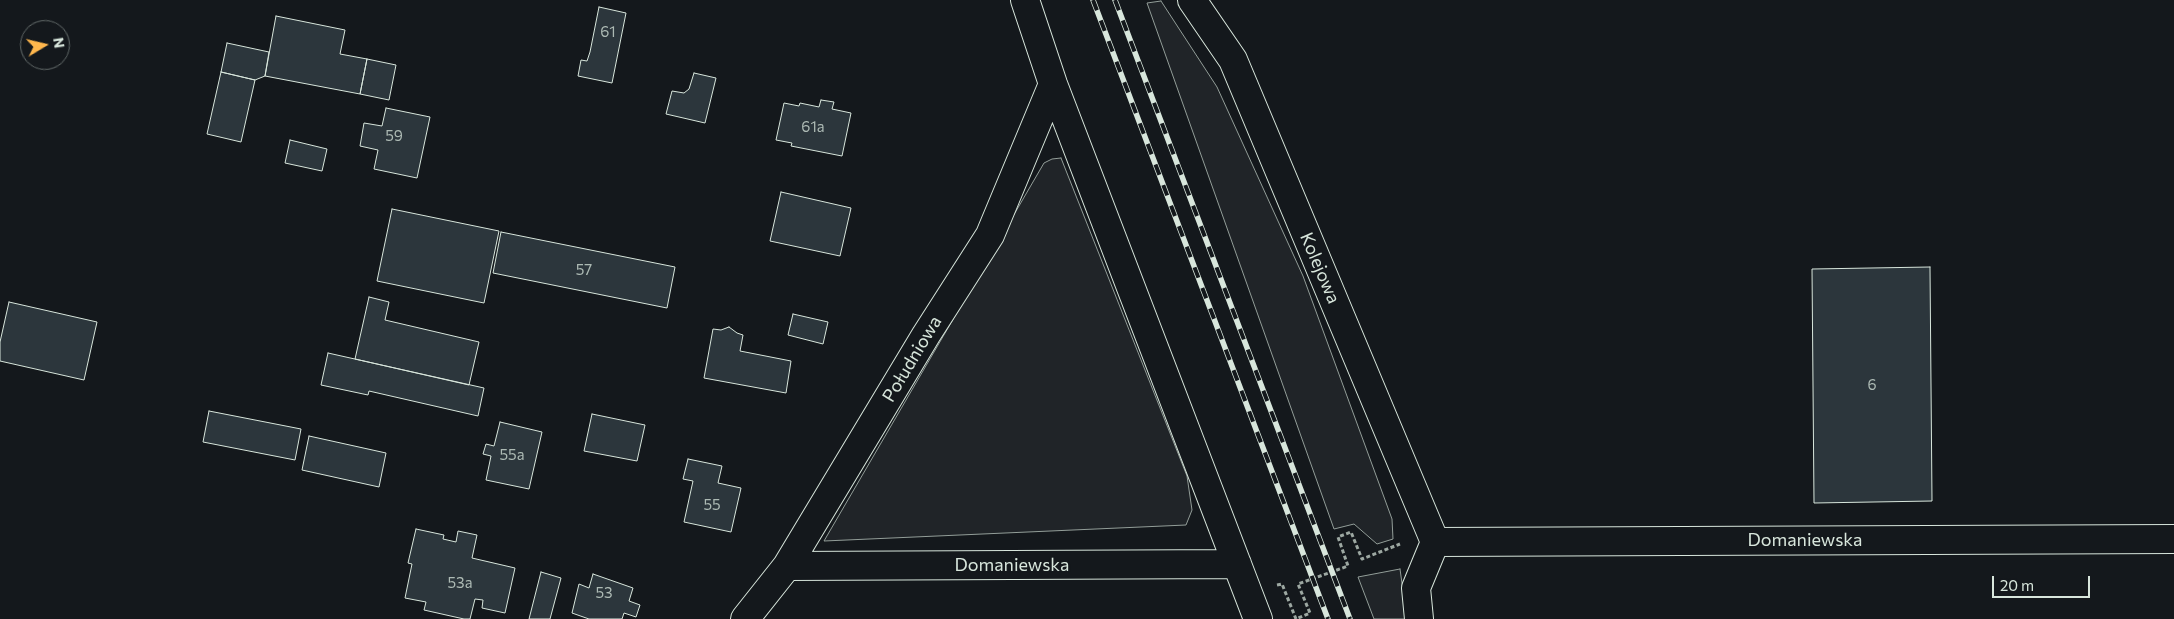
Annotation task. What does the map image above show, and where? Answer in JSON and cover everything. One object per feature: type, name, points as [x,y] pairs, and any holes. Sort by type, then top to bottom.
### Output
[{"type":"street","points":[[1025,0],[1053,84],[1254,607]]},
{"type":"street","name":"Kolejowa","points":[[1192,0],[1233,60],[1435,542]]},
{"type":"street","name":"Południowa","points":[[745,619],[786,566],[926,335],[990,235],[1053,84]]},
{"type":"street","name":"Domaniewska","points":[[1435,542],[2174,539]]},
{"type":"street","points":[[1419,619],[1416,588],[1435,542]]},
{"type":"street","name":"Domaniewska","points":[[786,566],[1237,564]]},
{"type":"path","points":[[1254,607],[1282,584],[1296,619],[1310,613],[1298,584],[1348,566],[1338,537],[1351,532],[1362,559],[1400,544],[1435,542]]},
{"type":"shaded area","points":[[1161,1],[1217,87],[1303,276],[1392,519],[1393,539],[1377,544],[1354,524],[1334,529],[1147,3]]},
{"type":"shaded area","points":[[1061,158],[1187,476],[1192,510],[1186,525],[824,541],[1044,163],[1052,159]]},
{"type":"shaded area","points":[[1400,569],[1407,619],[1374,619],[1358,577]]},
{"type":"building","points":[[599,7],[626,13],[612,83],[578,76],[581,60],[587,61],[590,52]]},
{"type":"building","points":[[276,16],[345,30],[340,54],[367,59],[360,94],[265,76]]},
{"type":"building","points":[[227,43],[269,52],[265,76],[255,80],[221,72]]},
{"type":"building","points":[[367,59],[396,65],[389,100],[360,94]]},
{"type":"building","points":[[221,72],[255,80],[241,142],[207,134]]},
{"type":"building","points":[[694,73],[716,78],[705,123],[666,114],[672,91],[684,93],[689,89]]},
{"type":"building","points":[[821,100],[834,102],[832,109],[851,113],[842,156],[791,146],[792,143],[776,140],[784,103],[799,106],[800,103],[819,107]]},
{"type":"building","points":[[386,108],[430,117],[417,178],[374,169],[378,150],[360,146],[364,123],[382,126]]},
{"type":"building","points":[[290,140],[327,149],[322,171],[285,163]]},
{"type":"building","points":[[781,192],[851,208],[840,256],[770,241]]},
{"type":"building","points":[[392,209],[499,231],[484,303],[377,281]]},
{"type":"building","points":[[501,232],[675,267],[667,308],[493,273]]},
{"type":"building","points":[[1930,267],[1932,501],[1814,503],[1812,269]]},
{"type":"building","points":[[369,297],[389,302],[385,320],[479,342],[469,385],[355,359]]},
{"type":"building","points":[[9,302],[97,322],[84,380],[0,361],[0,342]]},
{"type":"building","points":[[793,314],[828,322],[823,344],[788,335]]},
{"type":"building","points":[[729,327],[743,335],[740,351],[791,361],[786,393],[704,378],[713,329],[721,330]]},
{"type":"building","points":[[328,353],[484,388],[478,416],[369,391],[368,395],[321,385]]},
{"type":"building","points":[[209,411],[301,429],[295,460],[203,442]]},
{"type":"building","points":[[592,414],[645,425],[637,461],[584,451]]},
{"type":"building","points":[[500,422],[542,432],[529,489],[486,480],[491,456],[483,454],[486,444],[494,446]]},
{"type":"building","points":[[309,436],[386,453],[379,487],[302,470]]},
{"type":"building","points":[[688,459],[722,466],[718,483],[741,488],[731,532],[684,522],[693,481],[683,479]]},
{"type":"building","points":[[416,529],[444,535],[443,539],[456,542],[458,531],[477,535],[472,558],[515,568],[505,613],[482,608],[483,600],[475,599],[470,619],[464,619],[424,610],[426,602],[405,598],[412,564],[408,563]]},
{"type":"building","points":[[541,572],[561,578],[550,619],[529,619]]},
{"type":"building","points":[[593,574],[633,588],[629,601],[640,605],[636,617],[624,613],[622,619],[589,619],[572,613],[579,584],[589,588]]},
{"type":"railway","points":[[1093,0],[1328,619]]},
{"type":"railway","points":[[1115,0],[1350,619]]}]
